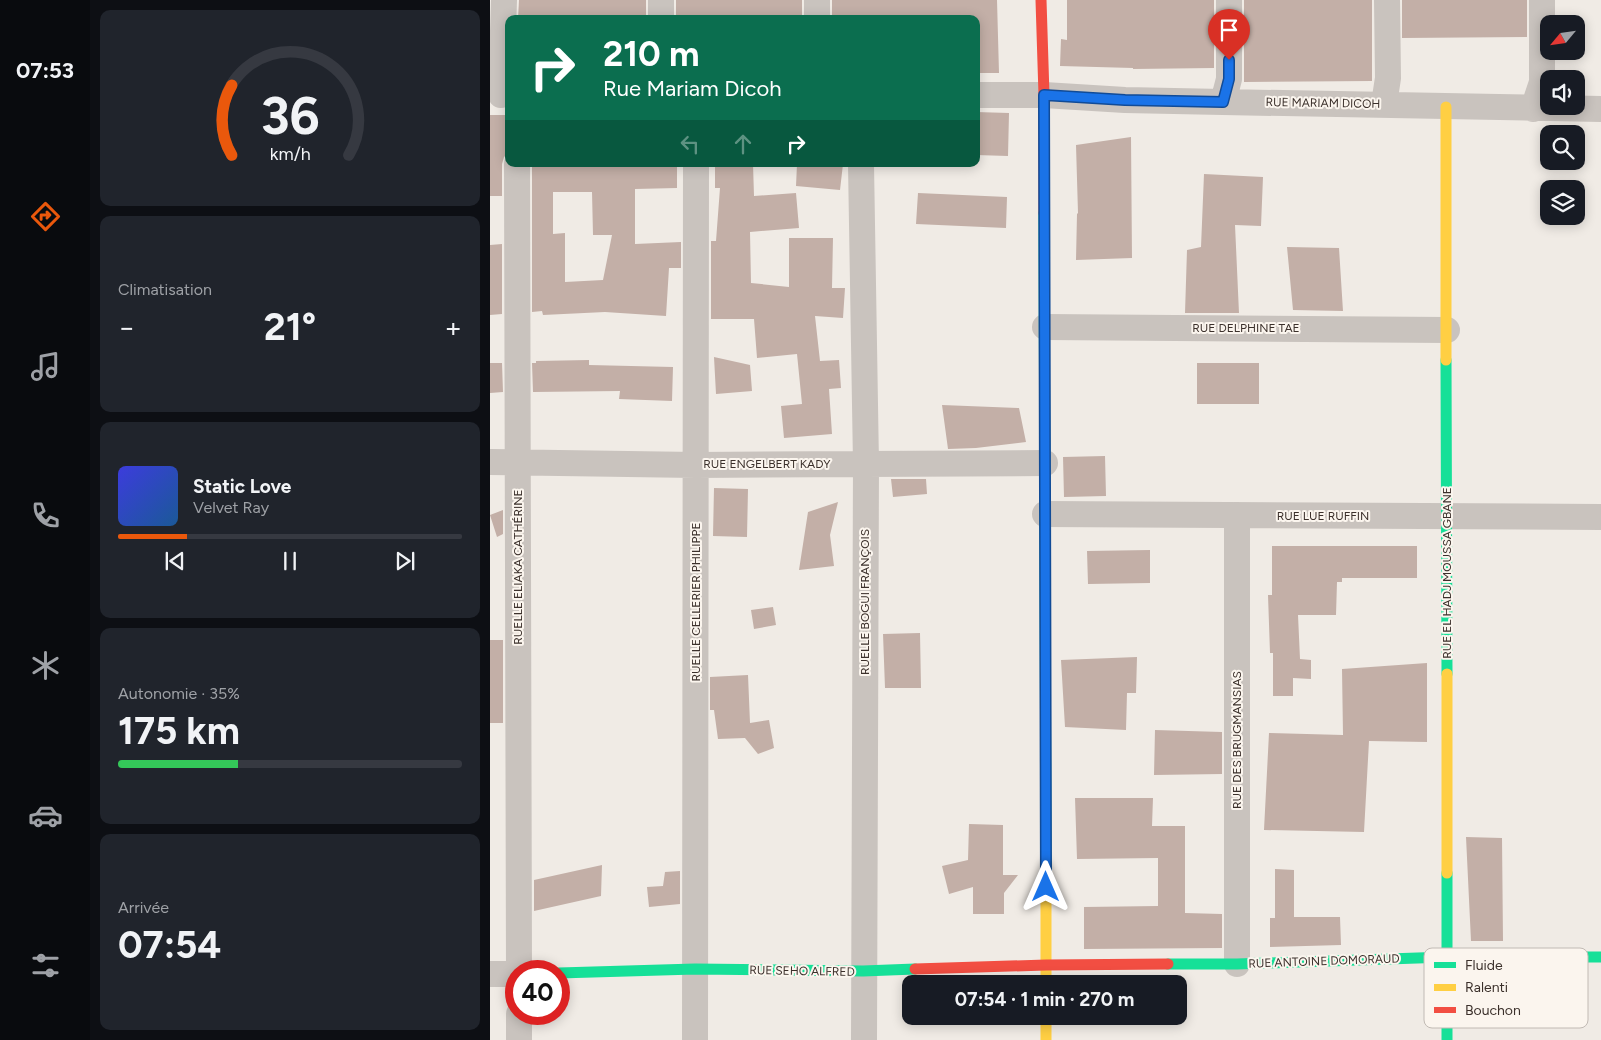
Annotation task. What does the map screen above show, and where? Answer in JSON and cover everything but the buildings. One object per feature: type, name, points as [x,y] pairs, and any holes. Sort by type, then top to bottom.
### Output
[{"type":"street","points":[[500,95],[504,0]]},
{"type":"street","points":[[661,0],[661,15]]},
{"type":"street","points":[[817,0],[817,15]]},
{"type":"street","points":[[1041,0],[1044,95],[1046,975]]},
{"type":"street","points":[[1223,102],[1229,79],[1229,0]]},
{"type":"street","points":[[1384,104],[1388,78],[1387,0]]},
{"type":"street","points":[[1533,109],[1542,82],[1542,0]]},
{"type":"street","name":"RUE MARIAM DICOH","points":[[980,96],[1044,95],[1125,100],[1601,109]]},
{"type":"street","name":"RUE EL HADJ MOUSSA GBANE","points":[[1446,107],[1447,948]]},
{"type":"street","name":"RUELLE ELIAKA CATHÉRINE","points":[[517,167],[519,960]]},
{"type":"street","name":"RUELLE CELLERIER PHILIPPE","points":[[695,1040],[696,167]]},
{"type":"street","name":"RUELLE BOGUI FRANÇOIS","points":[[861,167],[866,464],[864,1040]]},
{"type":"street","name":"RUE DELPHINE TAE","points":[[1045,327],[1447,330]]},
{"type":"street","name":"RUE ENGELBERT KADY","points":[[490,462],[696,464],[1044,463]]},
{"type":"street","name":"RUE LUE RUFFIN","points":[[1046,514],[1601,517]]},
{"type":"street","name":"RUE DES BRUGMANSIAS","points":[[1237,515],[1237,964]]},
{"type":"street","name":"RUE ANTOINE DOMORAUD","points":[[1588,957],[1601,957]]},
{"type":"street","name":"RUE ANTOINE DOMORAUD","points":[[1046,966],[1237,964],[1424,958]]},
{"type":"street","name":"RUE SEHO ALFRED","points":[[570,973],[695,969],[863,971],[1046,966]]},
{"type":"street","points":[[490,974],[505,974]]},
{"type":"street","points":[[519,1025],[519,1040]]},
{"type":"street","points":[[1046,1025],[1046,1040]]},
{"type":"traffic: fast","points":[[1044,213],[1046,873]]},
{"type":"traffic: fast","points":[[1446,360],[1447,674]]},
{"type":"traffic: fast","points":[[1447,873],[1447,948]]},
{"type":"traffic: fast","points":[[1588,957],[1601,957]]},
{"type":"traffic: fast","points":[[1168,964],[1237,964],[1424,958]]},
{"type":"traffic: fast","points":[[570,973],[695,969],[863,971],[915,969]]},
{"type":"traffic: fast","points":[[1447,1028],[1447,1040]]},
{"type":"traffic: slow","points":[[1446,107],[1446,360]]},
{"type":"traffic: slow","points":[[1447,674],[1447,873]]},
{"type":"traffic: slow","points":[[1046,873],[1046,975]]},
{"type":"traffic: slow","points":[[1046,1025],[1046,1040]]},
{"type":"traffic: jam","points":[[1041,0],[1044,95],[1044,213]]},
{"type":"traffic: jam","points":[[915,969],[1168,964]]},
{"type":"route","points":[[1046,887],[1044,95],[1125,100],[1223,102],[1229,79],[1229,60]]}]
